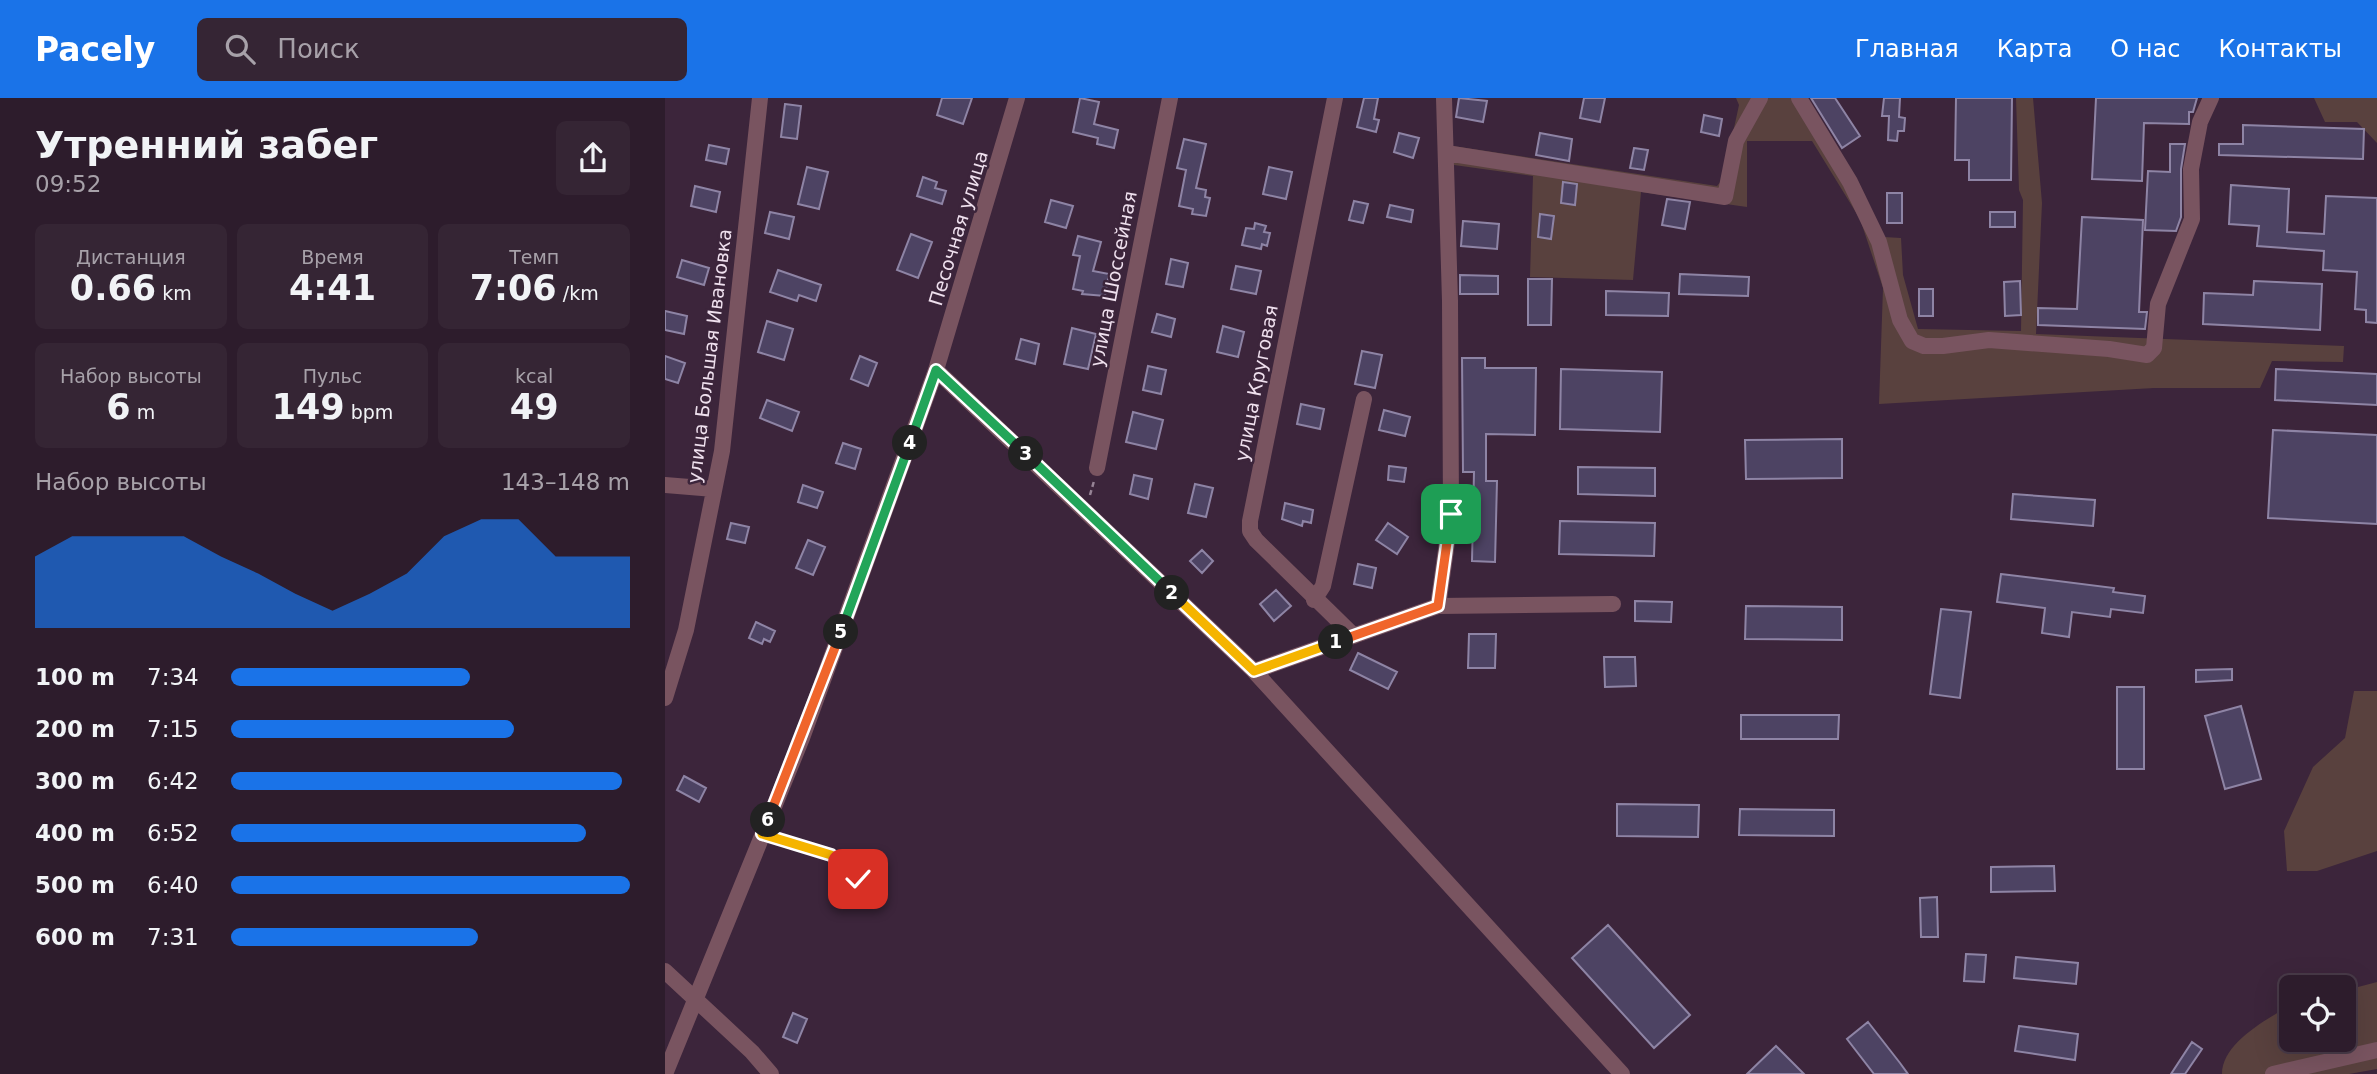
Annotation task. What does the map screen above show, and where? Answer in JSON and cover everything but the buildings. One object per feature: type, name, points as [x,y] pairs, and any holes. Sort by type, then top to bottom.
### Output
[{"type":"street","name":"улица Большая Ивановка","points":[[665,698],[686,630],[722,451],[760,98]]},
{"type":"street","name":"Песочная улица","points":[[665,1074],[802,738],[936,370],[1017,98]]},
{"type":"street","name":"улица Шоссейная","points":[[1097,468],[1170,98]]},
{"type":"street","name":"улица Круговая","points":[[1335,98],[1250,520],[1250,531],[1314,600],[1354,636]]},
{"type":"street","points":[[1438,606],[1451,514],[1444,98]]},
{"type":"street","points":[[1445,153],[1725,197],[1735,141],[1760,98]]},
{"type":"street","points":[[1799,98],[1850,182],[1879,242],[1900,320],[1912,341],[1924,346],[1943,346],[1989,340],[2109,349],[2147,355],[2154,348],[2158,304],[2192,219],[2191,169],[2200,122],[2210,98]]},
{"type":"street","points":[[936,370],[1254,671],[1622,1074]]},
{"type":"street","points":[[1314,600],[1323,586],[1364,399]]},
{"type":"street","points":[[665,485],[714,489]]},
{"type":"street","points":[[1254,671],[1438,606],[1613,604]]},
{"type":"street","points":[[665,971],[752,1052],[771,1074]]},
{"type":"street","points":[[2273,1074],[2377,1050]]},
{"type":"path","points":[[1085,511],[1097,468]]},
{"type":"path","points":[[762,834],[831,855],[858,879]]},
{"type":"shaded area","points":[[1736,98],[1802,98],[1884,237],[1901,238],[1903,275],[1918,329],[2021,331],[2023,200],[2019,190],[2016,98],[2033,98],[2042,203],[2036,334],[2344,346],[2343,362],[2272,361],[2260,388],[2154,388],[1879,404],[1883,288],[1860,219],[1812,141],[1747,141],[1747,207],[1641,192],[1633,280],[1530,277],[1533,176],[1454,165],[1453,146],[1717,186],[1723,179],[1739,105]]},
{"type":"shaded area","points":[[2314,98],[2377,98],[2377,143],[2357,122],[2325,122]]},
{"type":"shaded area","points":[[2354,691],[2377,691],[2377,851],[2317,871],[2287,871],[2284,831],[2313,767],[2345,738]]},
{"type":"shaded area","points":[[2377,982],[2377,1069],[2349,1074],[2222,1074],[2229,1052],[2238,1042],[2279,1012],[2279,1052],[2356,1052],[2356,988]]},
{"type":"route","points":[[858,879],[831,855],[762,834],[802,738],[936,370],[1254,671],[1438,606],[1451,514]]}]
